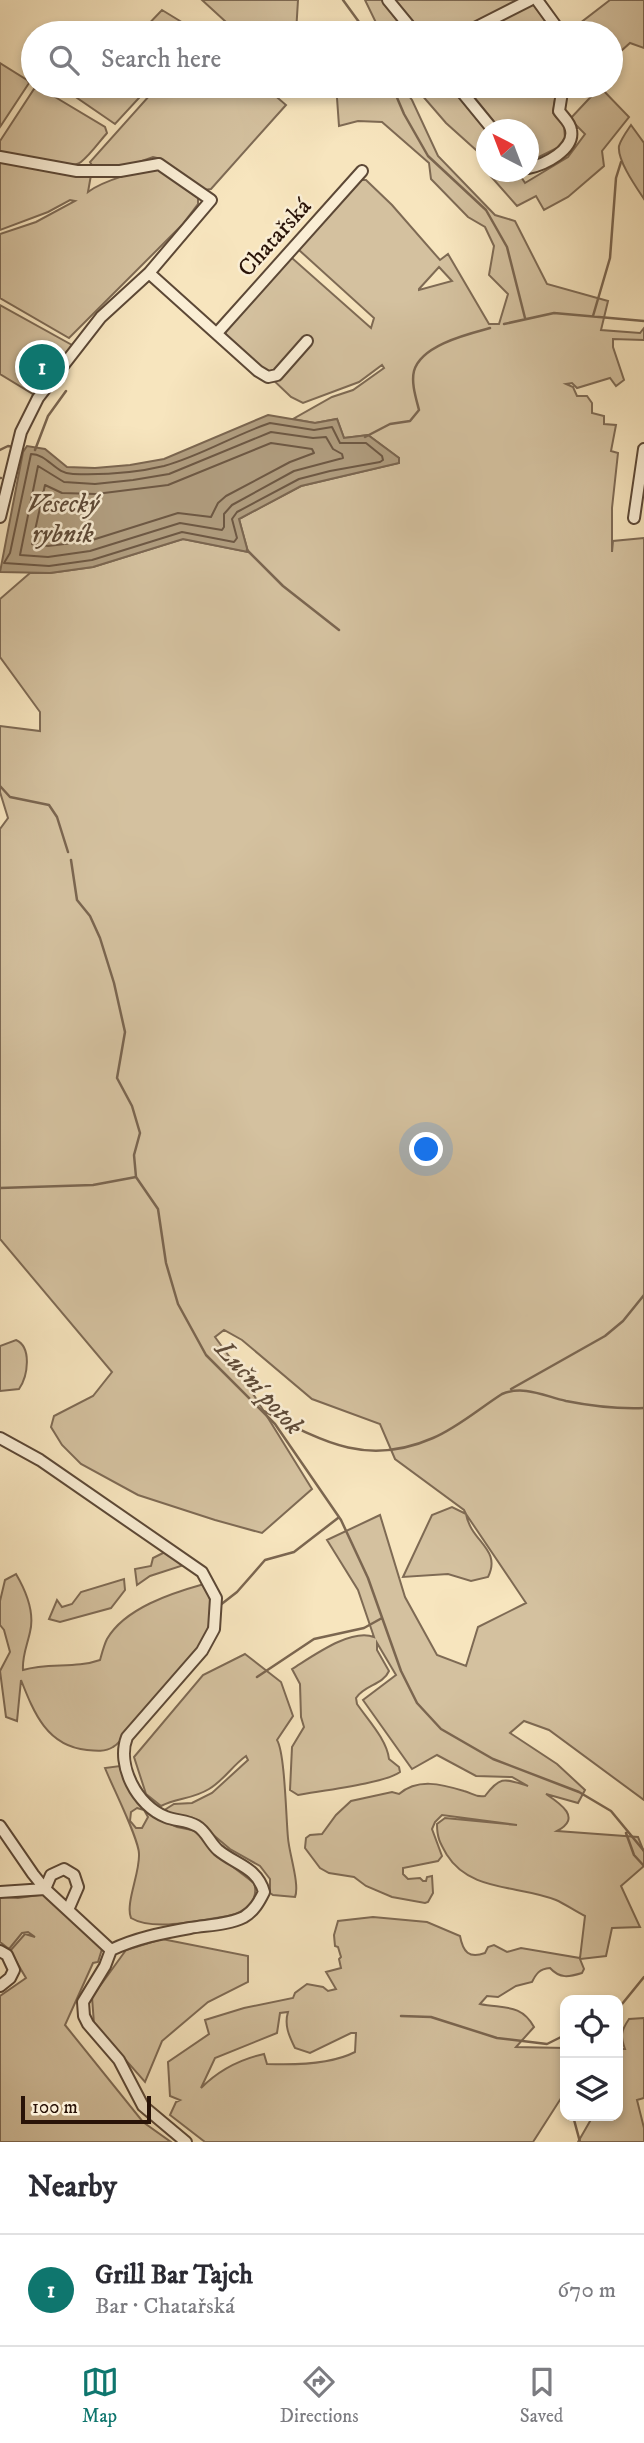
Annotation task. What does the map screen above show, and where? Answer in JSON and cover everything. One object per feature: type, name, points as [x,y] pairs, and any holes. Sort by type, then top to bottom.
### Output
[{"type":"street","points":[[388,0],[405,21]]},
{"type":"street","points":[[489,21],[530,0]]},
{"type":"street","points":[[537,0],[552,21]]},
{"type":"street","points":[[467,98],[484,119]]},
{"type":"street","points":[[539,163],[555,156],[570,140],[572,132],[569,123],[559,111],[561,98]]},
{"type":"street","points":[[0,157],[77,171],[120,172],[159,164],[211,200],[149,273],[101,317],[38,398],[24,423],[0,517]]},
{"type":"street","name":"Chatařská","points":[[217,333],[362,171]]},
{"type":"street","points":[[149,273],[268,377],[277,375],[307,341]]},
{"type":"street","points":[[634,517],[644,449]]},
{"type":"street","points":[[0,1438],[40,1460],[202,1572],[216,1598],[214,1629],[202,1651],[127,1737],[122,1749],[130,1780],[145,1802],[164,1816],[200,1827],[217,1849],[253,1870],[261,1880],[264,1892],[256,1907],[244,1917],[229,1922],[159,1933],[130,1941],[111,1950],[105,1966],[83,2002],[84,2016],[88,2024],[119,2060],[143,2106],[186,2142]]},
{"type":"street","points":[[0,1826],[45,1889],[111,1950]]},
{"type":"street","points":[[45,1889],[51,1875],[64,1869],[74,1875],[78,1887],[68,1910]]},
{"type":"street","points":[[0,1892],[45,1889]]},
{"type":"street","points":[[0,1951],[7,1955],[14,1970],[10,1978],[0,1986]]},
{"type":"shaded area","points":[[202,0],[298,0],[297,21],[225,21]]},
{"type":"shaded area","points":[[365,0],[382,0],[397,21],[375,21]]},
{"type":"shaded area","points":[[395,0],[530,0],[545,21],[413,21]]},
{"type":"shaded area","points":[[610,0],[644,0],[644,48],[630,43],[623,49],[623,21],[583,21]]},
{"type":"shaded area","points":[[162,10],[180,21],[151,21]]},
{"type":"shaded area","points":[[0,63],[21,76],[21,95],[0,127]]},
{"type":"shaded area","points":[[28,98],[57,98],[105,127],[107,133],[92,152],[75,165],[29,160],[0,152],[0,141]]},
{"type":"shaded area","points":[[77,98],[139,98],[115,124]]},
{"type":"shaded area","points":[[147,98],[278,98],[286,105],[211,189],[204,190],[161,159],[153,157],[128,166],[93,167],[90,162]]},
{"type":"shaded area","points":[[337,98],[410,98],[438,156],[495,215],[515,221],[547,284],[608,301],[601,330],[640,333],[644,328],[644,340],[613,339],[624,380],[616,386],[610,378],[577,388],[572,383],[566,384],[573,387],[577,396],[587,396],[592,403],[592,413],[604,416],[604,424],[616,425],[611,451],[618,453],[612,508],[612,552],[613,541],[644,538],[644,1800],[549,1730],[524,1721],[510,1733],[557,1764],[585,1790],[578,1803],[546,1794],[563,1807],[568,1816],[568,1821],[557,1831],[638,1837],[644,1852],[644,1866],[621,1886],[640,1927],[612,1928],[606,1956],[580,1959],[584,1969],[582,1973],[573,1975],[565,1976],[550,1968],[543,1969],[532,1982],[516,1986],[498,1997],[487,1996],[480,2004],[511,2008],[529,2019],[534,2027],[516,2047],[560,2048],[560,2100],[533,2142],[205,2142],[170,2115],[176,2102],[180,2100],[170,2096],[168,2062],[209,2034],[205,2020],[244,2008],[293,1998],[295,1993],[307,1984],[323,1987],[328,1991],[336,1989],[326,1972],[341,1968],[341,1957],[338,1947],[335,1946],[334,1935],[338,1921],[373,1917],[427,1922],[460,1936],[465,1950],[475,1955],[485,1953],[488,1947],[494,1945],[507,1952],[521,1948],[580,1958],[585,1916],[542,1895],[496,1886],[469,1876],[447,1855],[439,1840],[437,1824],[445,1818],[517,1825],[442,1815],[432,1829],[442,1856],[438,1861],[403,1868],[403,1874],[408,1879],[420,1878],[426,1881],[427,1877],[432,1876],[433,1893],[425,1903],[392,1897],[366,1886],[354,1877],[329,1873],[320,1868],[305,1848],[306,1838],[322,1834],[351,1801],[392,1792],[399,1794],[422,1784],[447,1786],[477,1796],[485,1796],[504,1780],[528,1786],[512,1777],[476,1776],[437,1755],[412,1769],[363,1700],[396,1675],[377,1643],[377,1650],[389,1671],[386,1676],[359,1694],[356,1698],[357,1704],[381,1737],[389,1759],[399,1767],[400,1772],[381,1780],[336,1789],[298,1795],[290,1790],[292,1747],[304,1727],[300,1684],[292,1669],[343,1640],[354,1636],[374,1637],[358,1590],[327,1540],[380,1515],[405,1597],[437,1655],[466,1666],[478,1627],[526,1603],[464,1510],[395,1459],[380,1424],[312,1399],[242,1340],[224,1330],[215,1337],[312,1489],[262,1533],[138,1495],[81,1464],[62,1445],[51,1427],[54,1416],[93,1396],[112,1372],[0,1239],[0,829],[8,818],[0,792],[0,726],[40,731],[40,712],[0,657],[0,599],[30,573],[93,567],[183,539],[248,552],[239,519],[301,486],[399,463],[399,458],[368,435],[344,438],[337,419],[315,423],[293,419],[332,397],[353,390],[384,368],[382,365],[359,382],[303,403],[291,397],[226,335],[225,330],[287,259],[292,258],[371,328],[374,318],[299,250],[361,180],[366,180],[392,205],[440,260],[448,254],[489,324],[499,324],[508,294],[489,275],[494,246],[485,227],[468,217],[431,179],[429,163],[382,122],[358,121],[339,126]],"holes":[[[439,267],[452,281],[419,290]],[[288,2012],[287,2026],[295,2048],[310,2053],[356,2033],[355,2052],[324,2061],[288,2064],[267,2064],[264,2054],[230,2066],[201,2088],[215,2058],[277,2033],[280,2013]]]},
{"type":"shaded area","points":[[424,98],[460,98],[477,119],[476,150],[446,123]]},
{"type":"shaded area","points":[[475,98],[555,98],[553,113],[564,126],[565,138],[557,148],[539,157],[539,119],[492,119]]},
{"type":"shaded area","points":[[590,98],[611,98],[629,117],[602,151],[604,166],[568,197],[544,210],[536,196],[517,206],[496,182],[539,182],[539,175],[568,157],[585,134],[570,119]]},
{"type":"shaded area","points":[[631,125],[644,143],[644,199],[619,152],[620,143]]},
{"type":"shaded area","points":[[0,160],[91,175],[88,192],[123,176],[159,170],[198,198],[198,204],[182,225],[69,338],[0,298],[0,234],[36,222],[75,201],[70,200],[48,212],[0,230]]},
{"type":"shaded area","points":[[0,305],[72,345],[36,396],[0,374]]},
{"type":"shaded area","points":[[16,1340],[26,1355],[25,1377],[19,1389],[0,1391],[0,1346]]},
{"type":"shaded area","points":[[452,1507],[466,1514],[469,1524],[489,1552],[491,1567],[488,1577],[471,1581],[448,1574],[403,1577],[432,1515]]},
{"type":"shaded area","points":[[165,1552],[184,1565],[150,1576],[137,1585],[135,1569],[151,1566],[153,1558]]},
{"type":"shaded area","points":[[16,1574],[26,1595],[31,1617],[23,1670],[100,1660],[107,1639],[115,1628],[137,1610],[164,1597],[204,1584],[211,1602],[210,1620],[194,1656],[167,1688],[136,1718],[117,1744],[100,1751],[73,1747],[52,1735],[44,1726],[21,1680],[17,1721],[6,1717],[0,1671],[10,1652],[0,1625],[0,1601],[5,1580]]},
{"type":"shaded area","points":[[124,1579],[125,1590],[111,1608],[60,1622],[49,1619],[57,1600],[62,1607],[72,1604],[81,1592]]},
{"type":"shaded area","points":[[245,1654],[281,1682],[293,1716],[277,1740],[283,1771],[288,1838],[296,1885],[295,1897],[270,1893],[270,1879],[260,1866],[230,1849],[193,1818],[168,1813],[166,1809],[174,1804],[192,1803],[212,1793],[248,1760],[246,1756],[209,1789],[161,1806],[146,1794],[134,1757],[203,1675]]},
{"type":"shaded area","points":[[120,1766],[131,1788],[161,1820],[197,1831],[224,1860],[254,1883],[255,1895],[249,1905],[228,1916],[178,1924],[152,1924],[131,1918],[130,1905],[139,1862],[138,1847],[105,1768]],"holes":[[[137,1808],[144,1810],[148,1817],[142,1828],[136,1828],[130,1821],[131,1812]]]},
{"type":"shaded area","points":[[46,1894],[102,1949],[65,2025],[143,2122],[171,2142],[0,2142],[0,1996],[26,1978],[10,1951],[25,1934],[35,1937],[28,1932],[22,1933],[9,1949],[0,1942],[0,1897],[18,1898]]},
{"type":"shaded area","points":[[162,1939],[248,1956],[248,1982],[208,2002],[162,2041],[145,2082],[94,2024],[92,1997],[126,1950]]},
{"type":"shaded area","points":[[644,2018],[644,2098],[637,2100],[644,2128],[644,2142],[578,2142],[590,2121],[623,2121],[623,2030],[629,2019]]},
{"type":"water","name":"Vesecký rybník","points":[[268,415],[315,423],[337,419],[344,438],[368,435],[399,458],[399,463],[301,486],[239,519],[248,552],[183,539],[93,567],[50,573],[0,572],[23,452],[27,446],[45,449],[67,467],[130,465],[164,459]]},
{"type":"waterway","points":[[343,0],[358,21]]},
{"type":"waterway","points":[[397,98],[428,156],[486,210],[507,247],[525,318]]},
{"type":"waterway","points":[[593,316],[610,258],[616,178],[621,162]]},
{"type":"waterway","points":[[504,324],[554,313],[644,321]]},
{"type":"waterway","points":[[365,437],[390,424],[410,421],[419,410],[413,376],[418,362],[426,354],[446,342],[490,328]]},
{"type":"waterway","points":[[35,450],[48,416],[66,391]]},
{"type":"waterway","points":[[0,450],[13,447]]},
{"type":"waterway","points":[[247,550],[283,586],[339,630]]},
{"type":"waterway","name":"Luční potok","points":[[0,786],[10,797],[49,805],[57,817],[68,852]]},
{"type":"waterway","name":"Luční potok","points":[[71,860],[77,900],[90,916],[100,938],[125,1032],[117,1078],[132,1106],[140,1133],[134,1155],[136,1177],[158,1209],[166,1263],[178,1304],[206,1355],[275,1424],[341,1520],[368,1578],[401,1671],[417,1703],[441,1729],[493,1759],[579,1792],[611,1811],[644,1851]]},
{"type":"waterway","points":[[0,1188],[93,1185],[136,1177]]},
{"type":"waterway","points":[[511,1389],[605,1336],[623,1321],[644,1295]]},
{"type":"waterway","points":[[264,1411],[326,1441],[366,1450],[387,1450],[409,1446],[442,1434],[502,1394],[510,1392],[534,1392],[595,1406],[644,1408]]},
{"type":"waterway","points":[[219,1606],[237,1592],[265,1560],[294,1552],[338,1518]]},
{"type":"waterway","points":[[257,1677],[314,1639],[364,1628],[382,1618]]},
{"type":"waterway","points":[[626,1833],[634,1855],[644,1866]]},
{"type":"waterway","points":[[623,2003],[644,1977]]},
{"type":"waterway","points":[[401,2016],[431,2017],[497,2038],[547,2044],[560,2038]]},
{"type":"waterway","points":[[574,2121],[580,2142]]},
{"type":"place","name":"Grill Bar Tajch","points":[[42,367]]}]
